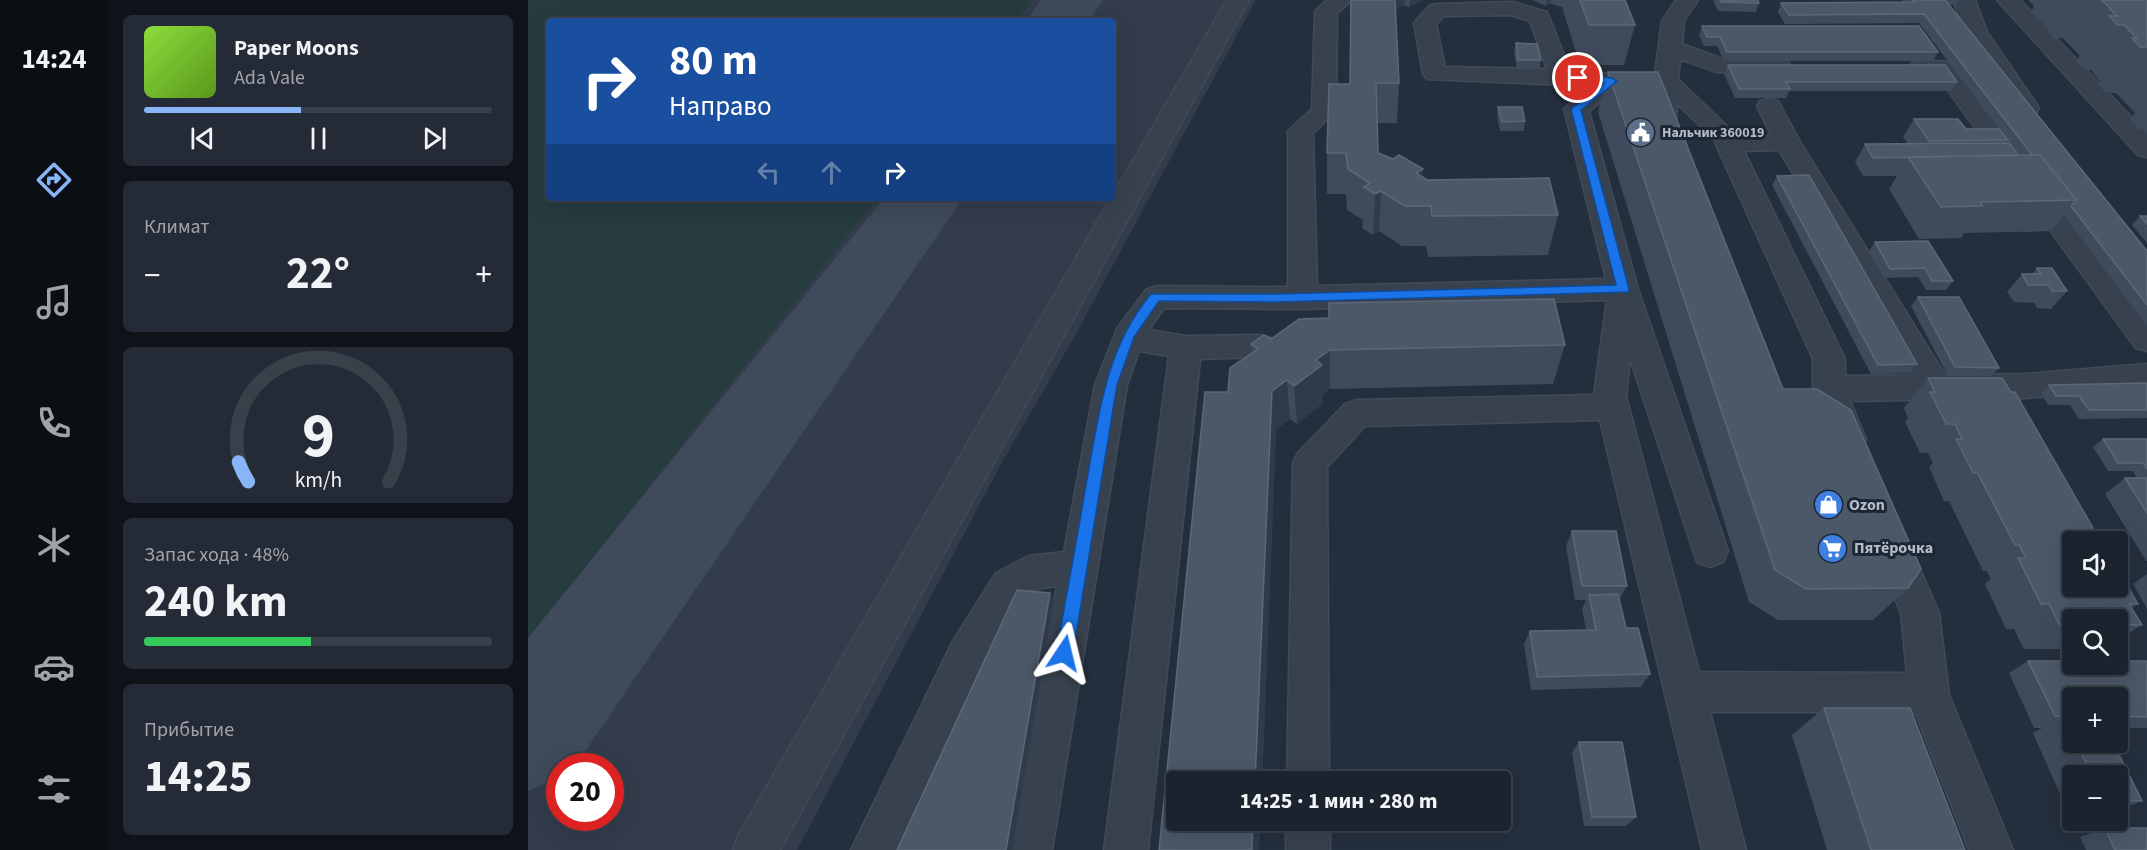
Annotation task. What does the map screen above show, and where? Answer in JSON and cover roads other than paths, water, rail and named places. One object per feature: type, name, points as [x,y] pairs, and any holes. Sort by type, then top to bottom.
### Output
[{"type":"lane","points":[[755,850],[1238,0]]},
{"type":"lane","points":[[1303,297],[1300,131],[1324,111],[1326,11],[1341,0]]},
{"type":"lane","points":[[1964,0],[1976,32],[2022,103],[2044,130]]},
{"type":"lane","points":[[2008,0],[2147,149]]},
{"type":"lane","points":[[1561,76],[1539,17],[1513,8],[1438,10],[1425,23],[1435,74],[1561,76],[1612,81],[1665,81],[1724,135],[1728,144],[1762,179],[1828,359],[1823,400],[1858,462]]},
{"type":"lane","points":[[1681,23],[1717,65],[1800,66]]},
{"type":"lane","points":[[1677,154],[1664,121],[1665,81],[1681,23]]},
{"type":"lane","points":[[1896,67],[1937,58],[2147,340]]},
{"type":"lane","points":[[1612,81],[1576,109],[1623,289],[1710,551]]},
{"type":"lane","points":[[1769,106],[1787,142],[1936,387]]},
{"type":"lane","points":[[1728,144],[1787,142]]},
{"type":"lane","points":[[1762,179],[1810,179]]},
{"type":"lane","points":[[1030,850],[1111,385],[1128,337],[1141,315],[1156,297],[1303,297],[1501,307],[1623,289]]},
{"type":"lane","points":[[1623,289],[1610,396],[1724,850]]},
{"type":"lane","points":[[1128,337],[1186,348],[1260,346]]},
{"type":"lane","points":[[1126,850],[1186,348]]},
{"type":"lane","points":[[1823,400],[1936,387],[2025,386],[2147,376]]},
{"type":"lane","points":[[1308,771],[1310,463],[1357,413],[1613,407]]},
{"type":"lane","points":[[1880,516],[1920,613],[1929,695],[1991,850]]},
{"type":"lane","points":[[873,850],[967,654],[1009,585],[1029,573],[1080,566]]},
{"type":"lane","points":[[1685,692],[1893,692],[1929,695]]},
{"type":"lane","points":[[1308,831],[1308,850]]},
{"type":"place","name":"Нальчик 360019","points":[[1641,133]]},
{"type":"place","name":"Ozon","points":[[1828,505]]},
{"type":"place","name":"Пятёрочка","points":[[1833,548]]}]
